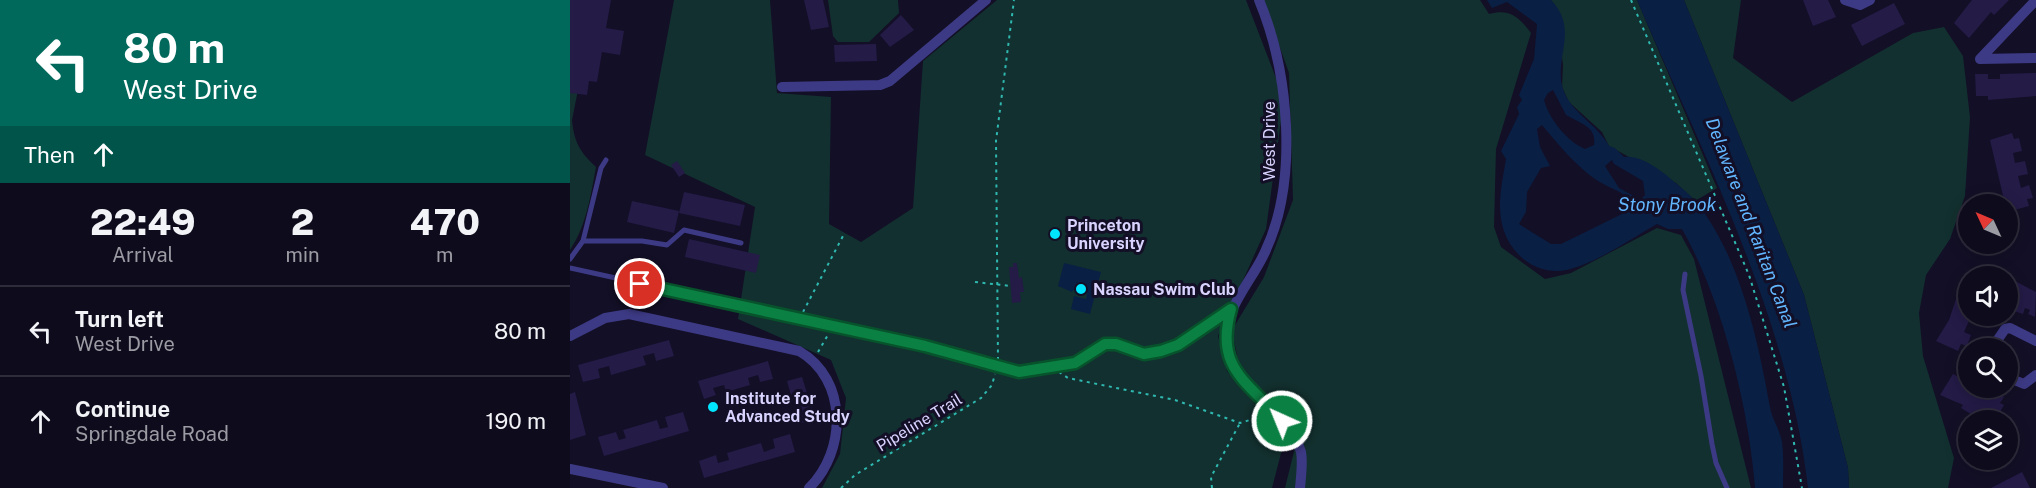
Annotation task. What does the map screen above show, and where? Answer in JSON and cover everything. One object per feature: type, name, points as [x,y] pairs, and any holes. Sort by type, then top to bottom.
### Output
[{"type":"street","points":[[782,87],[880,85],[890,81],[986,0]]},
{"type":"street","name":"West Drive","points":[[1259,0],[1271,28],[1283,82],[1285,184],[1277,223],[1266,252],[1243,293],[1231,309],[1226,327],[1226,344],[1231,365],[1247,386],[1293,433],[1301,454],[1300,488]]},
{"type":"street","points":[[1845,0],[1860,5],[1870,0]]},
{"type":"street","points":[[2036,0],[1980,59],[2036,58]]},
{"type":"street","points":[[570,336],[605,318],[629,314],[799,351],[813,359],[825,372],[833,393],[836,418],[835,443],[828,464],[809,488]]},
{"type":"street","points":[[1998,338],[2001,332],[2010,328],[2036,340]]},
{"type":"street","points":[[2018,382],[2024,384],[2036,375]]},
{"type":"street","points":[[570,469],[663,488]]},
{"type":"lane","points":[[570,259],[583,241],[601,168],[606,160]]},
{"type":"lane","points":[[583,241],[642,241],[667,245],[684,230],[741,243]]},
{"type":"lane","name":"West Drive","points":[[570,268],[953,353],[1019,372],[1086,358],[1105,344],[1116,344],[1144,354],[1161,351],[1178,345],[1231,309]]},
{"type":"lane","points":[[1685,274],[1683,290],[1712,444],[1727,488]]},
{"type":"path","points":[[998,367],[996,141],[1014,0]]},
{"type":"path","points":[[1631,0],[1749,275],[1784,387],[1802,488]]},
{"type":"path","points":[[799,320],[843,236]]},
{"type":"path","points":[[975,282],[1011,286]]},
{"type":"path","points":[[813,359],[833,327]]},
{"type":"path","points":[[1052,366],[1068,378],[1175,400],[1240,423],[1253,421],[1271,408]]},
{"type":"path","name":"Pipeline Trail","points":[[841,488],[855,475],[981,398],[992,385],[998,367]]},
{"type":"path","points":[[1212,488],[1211,477],[1240,423]]},
{"type":"green space","points":[[570,0],[596,0],[572,120],[574,135],[579,146],[596,167],[584,221],[570,250]]},
{"type":"green space","points":[[674,0],[770,0],[777,93],[831,97],[829,224],[861,242],[913,208],[923,61],[997,0],[1246,0],[1284,99],[1266,229],[1218,336],[1227,371],[1285,438],[1272,488],[822,488],[840,454],[846,398],[831,360],[738,319],[755,207],[645,155]]},
{"type":"green space","points":[[828,0],[898,0],[899,13],[869,42],[838,42],[833,36]]},
{"type":"green space","points":[[1263,0],[1480,0],[1489,14],[1508,13],[1522,22],[1531,33],[1496,149],[1494,227],[1501,247],[1545,279],[1571,273],[1657,228],[1681,235],[1694,259],[1751,488],[1285,488],[1297,439],[1279,410],[1239,366],[1232,330],[1264,277],[1293,200],[1289,73]]},
{"type":"green space","points":[[1551,0],[1637,0],[1717,188],[1695,201],[1676,183],[1609,146],[1602,132],[1569,102],[1562,87],[1563,65],[1555,5]]},
{"type":"green space","points":[[1684,0],[1741,0],[1733,58],[1792,102],[1913,33],[1944,27],[1963,56],[1970,117],[1965,194],[1958,194],[1958,216],[1950,239],[1926,275],[1919,313],[1923,356],[1954,458],[1948,488],[1849,488],[1848,468],[1804,295]]},
{"type":"water","name":"Stony Brook","points":[[1487,0],[1551,0],[1564,22],[1561,78],[1563,89],[1572,105],[1598,131],[1609,146],[1615,148],[1624,157],[1640,159],[1650,164],[1681,187],[1696,202],[1711,224],[1736,273],[1753,327],[1771,411],[1782,442],[1783,488],[1755,488],[1747,424],[1731,355],[1709,288],[1682,229],[1668,229],[1657,224],[1594,260],[1568,270],[1557,271],[1541,269],[1527,262],[1510,244],[1501,222],[1500,197],[1506,159],[1501,151],[1519,114],[1517,107],[1522,100],[1519,95],[1534,59],[1537,24],[1507,2],[1492,8]],"holes":[[[1553,90],[1566,115],[1593,133],[1594,145],[1585,149],[1578,145],[1554,122],[1544,100]],[[1542,125],[1567,154],[1588,173],[1599,182],[1628,198],[1628,205],[1622,214],[1561,244],[1551,244],[1519,224],[1526,212],[1527,192],[1541,168],[1550,166],[1540,147],[1537,129]],[[1612,160],[1614,164],[1643,181],[1645,195],[1635,201],[1632,195],[1619,188],[1605,166]]]},
{"type":"water","name":"Delaware and Raritan Canal","points":[[1637,0],[1684,0],[1804,295],[1848,468],[1849,488],[1808,488],[1798,425],[1783,362],[1763,300],[1715,178]]},
{"type":"water","name":"Nassau Swim Club","points":[[1064,263],[1101,272],[1090,314],[1071,309],[1074,296],[1086,299],[1087,293],[1073,290],[1072,292],[1058,286]]},
{"type":"building","points":[[570,0],[611,0],[606,28],[624,31],[620,55],[602,52],[597,82],[589,81],[587,95],[570,93]]},
{"type":"building","points":[[804,0],[823,0],[829,27],[811,30]]},
{"type":"building","points":[[1803,0],[1828,0],[1836,17],[1813,26]]},
{"type":"building","points":[[1972,0],[2009,0],[1994,15],[1991,12],[1969,38],[1954,23]]},
{"type":"building","points":[[1894,3],[1905,24],[1862,46],[1851,25]]},
{"type":"building","points":[[901,15],[914,30],[890,47],[880,35]]},
{"type":"building","points":[[876,44],[877,61],[835,62],[834,45]]},
{"type":"building","points":[[2036,73],[2036,96],[1988,100],[1988,96],[1976,96],[1975,74],[1988,74],[1988,79],[2000,79],[2000,74]]},
{"type":"building","points":[[2012,133],[2014,139],[2019,138],[2022,151],[2013,153],[2015,163],[2025,161],[2028,174],[2018,176],[2021,188],[2029,185],[2033,198],[2027,199],[2029,206],[2018,209],[2018,194],[2003,194],[1990,140]]},
{"type":"building","points":[[677,161],[685,173],[679,177],[671,165]]},
{"type":"building","points":[[684,192],[745,205],[740,226],[679,213]]},
{"type":"building","points":[[632,201],[679,211],[674,233],[627,222]]},
{"type":"building","points":[[689,239],[760,255],[756,273],[685,257]]},
{"type":"building","points":[[1013,263],[1017,263],[1024,292],[1020,292],[1021,302],[1012,303],[1009,267],[1013,267]]},
{"type":"building","points":[[2018,283],[2036,292],[2035,317],[2028,314],[2030,310],[2025,308],[2023,314],[2018,312]]},
{"type":"building","points":[[1957,296],[1958,326],[1967,326],[1964,332],[1971,335],[1970,338],[1958,338],[1958,351],[1936,341],[1949,320]]},
{"type":"building","points":[[669,340],[674,356],[656,361],[654,353],[643,356],[646,365],[611,375],[609,366],[598,369],[600,378],[583,382],[578,365]]},
{"type":"building","points":[[768,361],[773,379],[760,382],[758,375],[748,378],[750,385],[726,392],[724,385],[713,388],[716,395],[704,399],[698,381]]},
{"type":"building","points":[[1953,374],[1958,376],[1958,398],[2003,398],[2000,403],[2004,405],[2001,410],[1964,410],[1961,408],[1963,405],[1940,395]]},
{"type":"building","points":[[802,377],[815,419],[799,424],[787,381]]},
{"type":"building","points":[[575,392],[586,435],[570,440],[570,394]]},
{"type":"building","points":[[683,412],[689,431],[604,456],[598,437],[616,432],[619,440],[626,438],[623,430],[657,420],[660,429],[668,427],[665,417]]},
{"type":"building","points":[[790,434],[795,452],[704,478],[699,461],[716,455],[718,463],[729,460],[727,453],[761,443],[764,452],[775,448],[773,439]]},
{"type":"building","points":[[2022,472],[2030,488],[1991,488]]},
{"type":"place","name":"Princeton University","points":[[1055,234]]},
{"type":"place","name":"Nassau Swim Club","points":[[1081,289]]},
{"type":"place","name":"Institute for Advanced Study","points":[[713,407]]},
{"type":"route","points":[[640,284],[925,346],[1019,372],[1075,363],[1105,344],[1116,344],[1144,354],[1161,351],[1178,345],[1231,309],[1226,327],[1226,344],[1231,365],[1247,386],[1282,421]]}]
